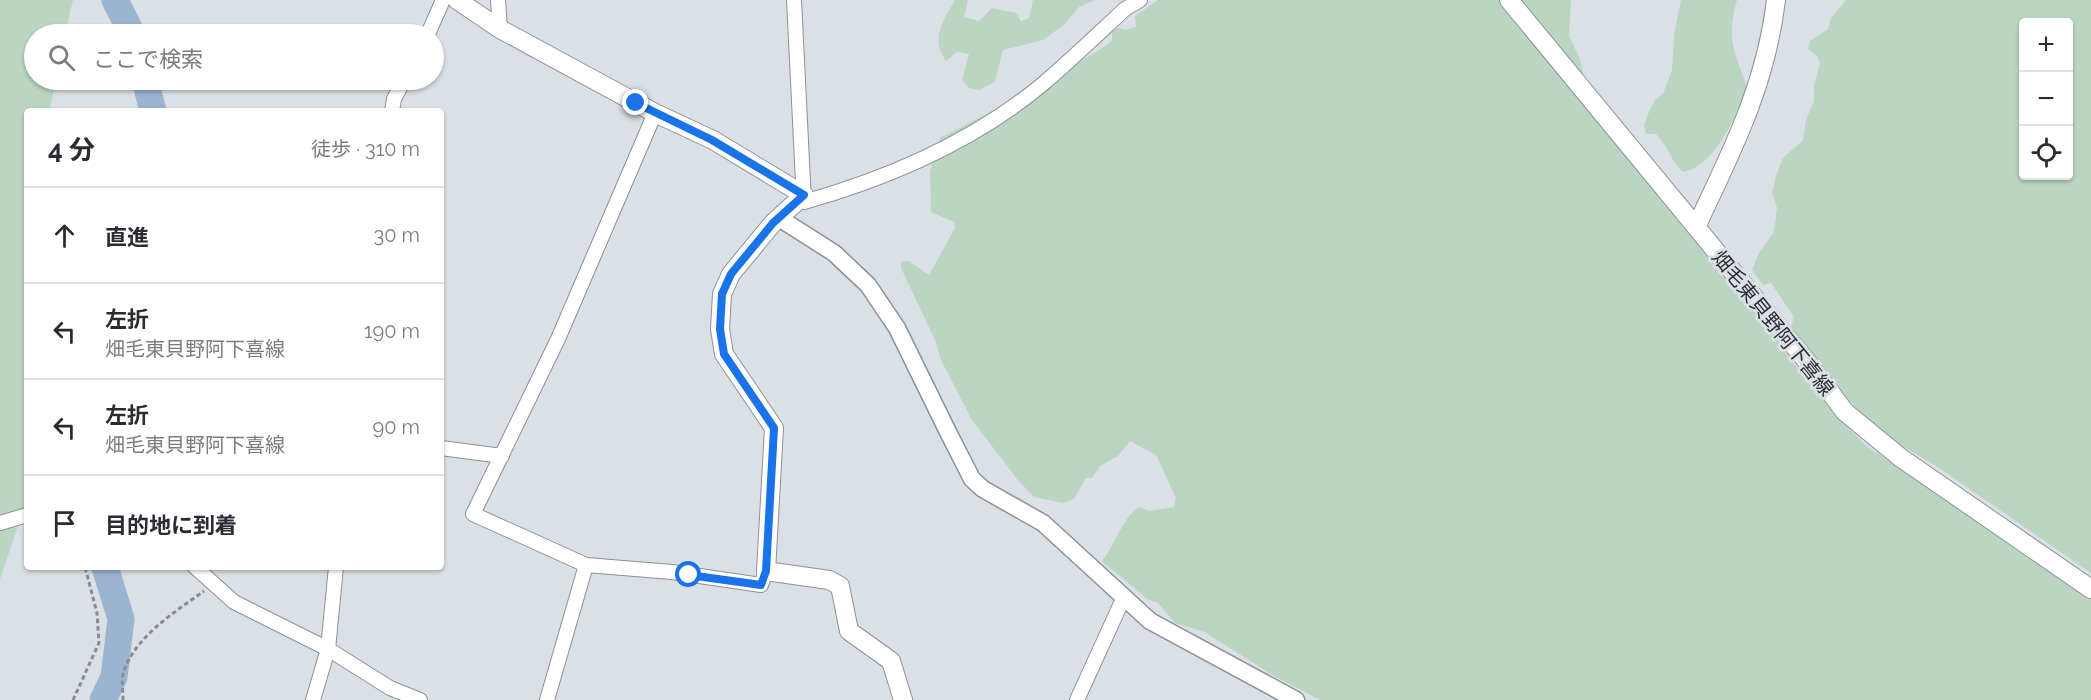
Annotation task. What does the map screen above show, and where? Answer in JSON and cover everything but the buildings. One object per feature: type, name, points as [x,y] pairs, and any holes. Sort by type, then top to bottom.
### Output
[{"type":"main road","points":[[457,0],[500,29],[655,113],[712,140],[804,195],[773,223],[731,274],[722,294],[720,329],[724,354],[774,428],[766,571],[829,580],[840,586],[849,631],[891,661],[903,700]]},
{"type":"main road","name":"畑毛東貝野阿下喜線","points":[[1509,0],[1845,412],[1901,458],[2091,588]]},
{"type":"main road","points":[[1696,227],[1744,126],[1763,72],[1776,0]]},
{"type":"street","points":[[432,24],[443,0]]},
{"type":"street","points":[[498,0],[500,29]]},
{"type":"street","points":[[794,0],[804,202],[880,178],[957,141],[1042,84],[1125,9],[1140,0]]},
{"type":"street","points":[[392,108],[399,90]]},
{"type":"street","points":[[655,113],[590,268],[473,514],[586,565],[672,572],[761,585],[766,571]]},
{"type":"street","points":[[804,195],[779,219],[834,253],[868,285],[897,328],[972,479],[991,494],[1042,523],[1123,599],[1150,621],[1296,700]]},
{"type":"street","points":[[444,448],[502,456]]},
{"type":"street","points":[[0,523],[24,516]]},
{"type":"street","points":[[547,700],[586,565]]},
{"type":"street","points":[[198,570],[213,585],[253,612],[328,649],[393,694],[420,700]]},
{"type":"street","points":[[313,700],[328,649],[336,570]]},
{"type":"street","points":[[1077,700],[1123,599]]},
{"type":"path","points":[[73,700],[99,643],[97,613],[86,570]]},
{"type":"path","points":[[123,700],[124,672],[139,645],[178,609],[213,585]]},
{"type":"green space","points":[[0,0],[73,0],[67,24],[24,24],[24,90],[54,90],[50,108],[24,108],[24,508],[0,579]]},
{"type":"green space","points":[[955,0],[968,0],[964,17],[979,21],[992,8],[1016,13],[1021,21],[1029,18],[1033,0],[1095,0],[1079,7],[1065,24],[1043,40],[1003,50],[995,82],[979,90],[969,88],[962,80],[969,54],[957,52],[946,61],[941,53],[940,30]]},
{"type":"green space","points":[[1158,0],[1499,0],[1837,416],[1866,446],[1938,490],[2091,596],[2091,700],[1320,700],[1276,677],[1204,632],[1175,623],[1158,603],[1147,599],[1102,561],[1128,518],[1139,507],[1149,511],[1174,507],[1176,498],[1156,455],[1130,441],[1118,456],[1100,466],[1092,478],[1086,478],[1074,499],[1063,503],[1034,497],[1017,479],[972,420],[941,360],[935,340],[901,268],[901,262],[909,261],[929,275],[955,228],[954,222],[931,212],[930,172],[940,138],[996,109],[1025,90],[1067,70],[1107,45],[1112,40],[1112,31],[1119,28],[1125,30],[1136,27],[1135,16]]},
{"type":"green space","points":[[1520,0],[1571,0],[1569,36],[1580,59],[1584,77]]},
{"type":"green space","points":[[1681,0],[1737,0],[1732,37],[1748,90],[1723,139],[1714,151],[1695,168],[1683,172],[1656,134],[1646,134],[1644,125],[1655,100],[1663,94],[1672,70],[1674,35]]},
{"type":"green space","points":[[1846,0],[2091,0],[2091,573],[1939,468],[1877,431],[1818,366],[1791,327],[1794,317],[1771,283],[1763,285],[1752,270],[1759,253],[1774,232],[1777,208],[1772,193],[1776,176],[1783,158],[1803,140],[1806,120],[1814,101],[1814,86],[1820,63],[1817,56],[1808,49],[1810,41],[1828,29],[1831,18]]},
{"type":"waterway","points":[[115,0],[127,24]]},
{"type":"waterway","points":[[148,90],[152,108]]},
{"type":"waterway","points":[[103,700],[114,677],[121,619],[106,570]]},
{"type":"route","points":[[636,103],[712,140],[804,195],[773,223],[731,274],[722,294],[720,329],[724,354],[774,428],[764,580],[761,585],[689,575]]}]
